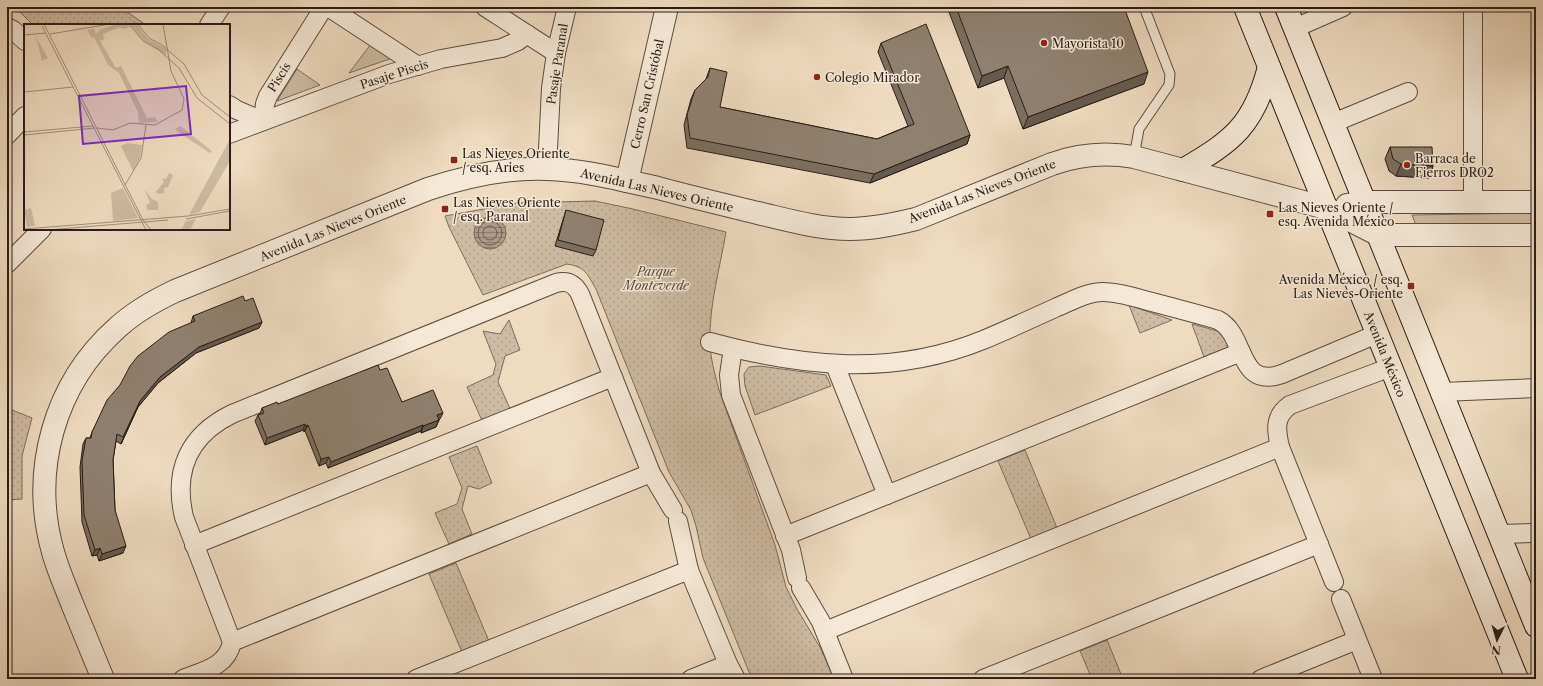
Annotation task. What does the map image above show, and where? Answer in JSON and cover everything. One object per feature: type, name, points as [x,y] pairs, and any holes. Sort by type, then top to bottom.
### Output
[{"type":"street","points":[[210,24],[221,7]]},
{"type":"street","name":"Piscis","points":[[263,121],[264,104],[268,96],[324,7]]},
{"type":"street","points":[[328,7],[418,66]]},
{"type":"street","points":[[485,7],[556,53]]},
{"type":"street","name":"Pasaje Paranal","points":[[547,169],[550,95],[556,53],[567,7]]},
{"type":"street","name":"Cerro San Cristóbal","points":[[626,181],[667,7]]},
{"type":"street","name":"Avenida México","points":[[1245,7],[1516,679]]},
{"type":"street","points":[[1286,7],[1536,626]]},
{"type":"street","points":[[1295,28],[1343,7]]},
{"type":"street","points":[[1473,7],[1473,202]]},
{"type":"street","points":[[7,27],[13,30],[24,40]]},
{"type":"street","name":"Pasaje Piscis","points":[[263,121],[389,74],[465,54],[502,48],[518,41],[527,34]]},
{"type":"street","points":[[1183,170],[1209,155],[1241,128],[1258,102],[1269,67]]},
{"type":"street","points":[[1333,123],[1408,92]]},
{"type":"street","points":[[230,106],[263,121]]},
{"type":"street","points":[[7,135],[24,117]]},
{"type":"street","points":[[230,134],[263,121]]},
{"type":"street","name":"Avenida Las Nieves Oriente","points":[[102,679],[52,552],[44,508],[43,485],[48,446],[52,430],[75,379],[86,361],[117,328],[135,313],[155,301],[175,291],[428,189],[477,174],[500,170],[547,169],[591,174],[626,181],[814,225],[838,228],[869,228],[893,225],[916,219],[1071,157],[1105,154],[1134,157],[1326,208],[1378,235],[1536,235]]},
{"type":"street","name":"Avenida Las Nieves Oriente","points":[[1326,208],[1365,202],[1536,202]]},
{"type":"street","points":[[7,264],[41,230]]},
{"type":"street","points":[[183,679],[218,665],[228,654],[232,642],[194,545],[181,506],[181,483],[183,468],[189,452],[197,440],[213,425],[232,414],[556,283],[565,282],[570,283],[578,289],[651,473],[676,515],[689,570],[732,672],[691,679]]},
{"type":"street","points":[[710,342],[784,359],[835,365],[888,363],[915,359],[948,351],[981,340],[1084,296],[1103,292],[1123,294],[1218,320],[1224,323],[1233,333],[1247,364],[1256,373],[1269,377],[1276,376],[1378,334]]},
{"type":"street","points":[[733,348],[729,375],[731,395],[791,550],[799,583],[806,600],[817,614],[825,631],[844,679]]},
{"type":"street","points":[[785,536],[1241,352]]},
{"type":"street","points":[[835,365],[887,495]]},
{"type":"street","points":[[1334,582],[1280,447],[1276,427],[1277,420],[1284,409],[1290,405],[1391,367]]},
{"type":"street","points":[[194,545],[613,377]]},
{"type":"street","points":[[1442,392],[1536,388]]},
{"type":"street","points":[[825,631],[1280,447]]},
{"type":"street","points":[[232,642],[651,473]]},
{"type":"street","points":[[1499,534],[1536,533]]},
{"type":"street","points":[[983,679],[1319,544]]},
{"type":"street","points":[[416,679],[689,570]]},
{"type":"street","points":[[1341,599],[1373,679]]},
{"type":"street","points":[[1261,679],[1357,640]]},
{"type":"lane","points":[[1134,157],[1139,129],[1169,85],[1170,74],[1144,7]]},
{"type":"green space","points":[[18,7],[120,7],[145,24],[32,24],[20,12]]},
{"type":"green space","points":[[374,40],[398,56],[349,73]]},
{"type":"green space","points":[[297,69],[320,85],[277,101]]},
{"type":"green space","name":"Parque Monteverde","points":[[595,201],[726,232],[711,314],[710,347],[714,372],[719,390],[775,545],[786,587],[797,609],[821,649],[834,679],[755,679],[749,672],[703,558],[691,510],[669,472],[596,289],[588,275],[582,269],[567,264],[483,295],[445,216],[517,203]]},
{"type":"green space","points":[[1536,213],[1536,227],[1417,228],[1412,215]]},
{"type":"green space","points":[[1129,305],[1172,320],[1140,333]]},
{"type":"green space","points":[[509,320],[520,350],[505,356],[498,382],[512,413],[484,425],[467,387],[493,375],[496,364],[483,331],[500,334]]},
{"type":"green space","points":[[1192,324],[1225,333],[1231,347],[1204,357]]},
{"type":"green space","points":[[760,366],[826,375],[831,386],[755,415],[745,386],[744,374],[749,367]]},
{"type":"green space","points":[[7,408],[32,418],[22,456],[22,499],[7,500]]},
{"type":"green space","points":[[477,446],[492,483],[479,489],[468,486],[462,509],[472,534],[449,544],[435,513],[457,504],[462,488],[449,457]]},
{"type":"green space","points":[[1025,450],[1057,528],[1031,539],[998,461]]},
{"type":"green space","points":[[456,563],[489,641],[462,652],[429,574]]},
{"type":"green space","points":[[1107,640],[1123,679],[1092,679],[1080,651]]},
{"type":"water","points":[[487,217],[493,217],[503,224],[506,233],[505,239],[499,246],[493,249],[487,249],[477,242],[474,236],[474,230],[481,220]]},
{"type":"building","name":"Mayorista 10","points":[[956,7],[1124,7],[1148,72],[1028,117],[1008,66],[982,76]]},
{"type":"building","points":[[926,24],[970,135],[874,174],[690,138],[687,115],[695,90],[708,77],[710,68],[727,72],[720,107],[877,139],[914,124],[881,43]]},
{"type":"building","points":[[1390,147],[1432,147],[1433,166],[1401,164],[1393,159]]},
{"type":"building","points":[[566,210],[604,220],[596,250],[558,240]]},
{"type":"building","points":[[243,296],[245,301],[253,298],[262,322],[199,347],[160,377],[140,401],[123,437],[117,434],[113,460],[115,510],[126,546],[102,554],[100,548],[95,550],[84,515],[82,461],[86,438],[91,438],[92,432],[107,400],[120,385],[130,366],[138,356],[169,332],[195,321],[193,316]]},
{"type":"building","points":[[378,365],[380,370],[387,368],[402,402],[433,390],[443,413],[437,415],[439,420],[331,462],[329,457],[321,459],[308,425],[306,426],[305,424],[267,438],[258,415],[264,413],[262,408],[277,402],[278,404]]},
{"type":"place","name":"Mayorista 10","points":[[1044,43]]},
{"type":"place","name":"Colegio Mirador","points":[[817,77]]},
{"type":"place","name":"Las Nieves Oriente / esq. Aries","points":[[454,160]]},
{"type":"place","name":"Barraca de Fierros DRO2","points":[[1407,165]]},
{"type":"place","name":"Las Nieves Oriente / esq. Paranal","points":[[445,209]]},
{"type":"place","name":"Las Nieves Oriente / esq. Avenida México","points":[[1270,214]]},
{"type":"place","name":"Avenida México / esq. Las Nieves-Oriente","points":[[1411,286]]}]
